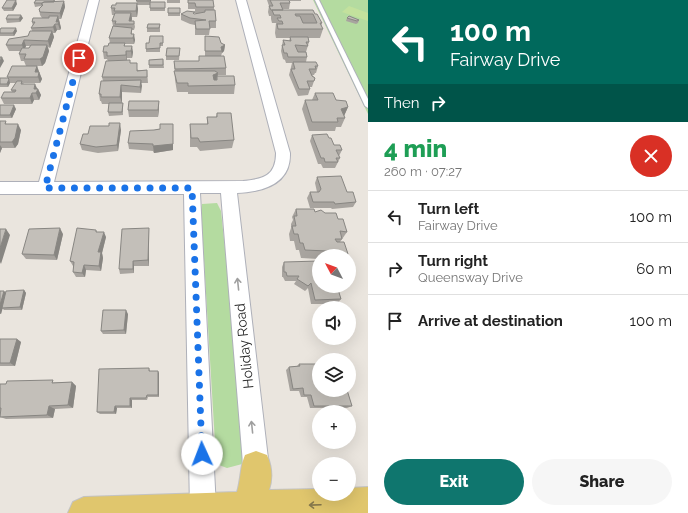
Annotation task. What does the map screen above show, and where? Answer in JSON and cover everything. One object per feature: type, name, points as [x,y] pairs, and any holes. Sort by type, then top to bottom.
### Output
[{"type":"main road","points":[[251,509],[256,482],[256,466]]},
{"type":"main road","points":[[84,513],[203,508],[251,509],[368,503]]},
{"type":"street","points":[[45,188],[94,0]]},
{"type":"street","points":[[0,188],[192,188],[256,185],[270,180],[280,172],[284,163],[283,153],[241,0]]},
{"type":"street","name":"Holiday Road","points":[[228,186],[256,466]]},
{"type":"street","points":[[192,188],[203,508]]},
{"type":"lane","points":[[317,0],[368,106]]},
{"type":"green space","points":[[313,0],[368,0],[368,114]]},
{"type":"green space","points":[[349,6],[368,13],[368,21],[342,12]]},
{"type":"green space","points":[[217,203],[221,211],[247,456],[246,463],[227,468],[219,465],[216,459],[201,210],[202,204]]},
{"type":"building","points":[[7,0],[16,0],[12,8],[2,8]]},
{"type":"building","points":[[36,0],[54,0],[54,2],[34,3]]},
{"type":"building","points":[[137,0],[151,0],[136,1]]},
{"type":"building","points":[[188,0],[213,0],[214,7],[196,7],[195,3],[188,3]]},
{"type":"building","points":[[270,0],[289,0],[290,3],[280,3],[283,10],[271,10],[269,6],[273,6]]},
{"type":"building","points":[[64,1],[60,13],[40,12],[39,9],[43,5],[41,4],[44,2]]},
{"type":"building","points":[[150,2],[165,2],[165,8],[150,8]]},
{"type":"building","points":[[116,3],[137,3],[136,11],[114,11],[115,8],[111,8],[112,5],[116,5]]},
{"type":"building","points":[[168,8],[180,8],[180,13],[168,13]]},
{"type":"building","points":[[205,10],[215,10],[216,21],[209,21],[210,29],[196,29],[195,21],[206,20],[190,18],[181,14],[187,11],[195,12],[193,13],[194,14],[205,12]]},
{"type":"building","points":[[272,10],[313,10],[322,23],[320,23],[323,29],[278,29],[277,24],[283,24],[282,21],[279,21],[277,18],[281,18],[280,15],[274,15]],"holes":[[[295,14],[313,14],[317,23],[303,23],[300,16],[296,16]]]},
{"type":"building","points":[[115,13],[131,13],[129,21],[134,21],[134,24],[115,24],[116,21],[112,21]]},
{"type":"building","points":[[8,15],[21,15],[19,19],[6,19]]},
{"type":"building","points":[[49,16],[58,16],[56,22],[59,22],[58,24],[55,24],[53,27],[31,28],[35,22],[32,22],[33,18],[49,18]]},
{"type":"building","points":[[349,16],[359,20],[357,21],[347,18]]},
{"type":"building","points":[[148,24],[160,24],[159,28],[147,28]]},
{"type":"building","points":[[113,26],[132,28],[131,34],[134,34],[133,38],[109,38]]},
{"type":"building","points":[[1,28],[16,28],[13,33],[0,33]]},
{"type":"building","points":[[30,31],[52,31],[48,41],[24,40],[22,45],[6,45],[9,39],[28,36]]},
{"type":"building","points":[[150,36],[163,36],[163,43],[160,43],[160,48],[146,49],[146,43],[149,43]]},
{"type":"building","points":[[205,36],[219,37],[221,43],[225,45],[221,47],[222,51],[205,51]]},
{"type":"building","points":[[290,37],[308,37],[309,42],[306,42],[308,46],[295,45],[298,52],[306,52],[307,57],[288,57],[287,53],[284,53],[282,45],[285,45],[283,40],[291,41]]},
{"type":"building","points":[[109,43],[125,43],[124,46],[132,46],[131,51],[126,51],[126,55],[107,56],[107,52],[103,52],[104,46],[108,46]]},
{"type":"building","points":[[31,45],[47,45],[43,57],[40,59],[24,59],[26,54],[19,54],[22,48],[29,48]]},
{"type":"building","points":[[167,48],[180,48],[179,56],[166,56]]},
{"type":"building","points":[[199,56],[224,56],[226,68],[175,69],[174,61],[199,61]]},
{"type":"building","points":[[163,59],[163,65],[149,65],[149,60]]},
{"type":"building","points":[[130,60],[130,63],[137,63],[137,71],[147,70],[147,77],[102,77],[106,61]]},
{"type":"building","points":[[293,62],[316,62],[318,66],[315,66],[316,69],[309,69],[312,76],[315,78],[314,81],[307,81],[310,89],[299,89],[291,69],[295,69]]},
{"type":"building","points":[[12,66],[37,66],[35,72],[39,72],[38,77],[7,77]]},
{"type":"building","points":[[174,71],[215,71],[218,73],[213,75],[214,80],[217,80],[217,76],[234,76],[235,85],[188,86],[188,83],[177,83]]},
{"type":"building","points":[[0,78],[8,78],[7,84],[0,84]]},
{"type":"building","points":[[141,80],[140,87],[121,85],[120,97],[101,97],[101,94],[99,94],[101,81]]},
{"type":"building","points":[[17,81],[22,81],[21,84],[35,84],[34,89],[38,89],[36,93],[32,93],[30,98],[1,98],[4,92],[15,92],[16,90],[11,90]]},
{"type":"building","points":[[315,93],[333,93],[336,100],[346,101],[348,107],[341,109],[345,118],[337,118],[338,122],[312,122],[305,100],[318,100]]},
{"type":"building","points":[[129,101],[159,101],[158,110],[128,110]]},
{"type":"building","points":[[109,103],[123,103],[122,112],[108,112]]},
{"type":"building","points":[[0,105],[14,105],[10,115],[0,115]]},
{"type":"building","points":[[217,113],[231,113],[234,140],[200,142],[198,138],[191,138],[190,124],[208,124],[207,117],[217,117]]},
{"type":"building","points":[[0,121],[6,121],[5,124],[18,124],[15,138],[12,142],[0,142]]},
{"type":"building","points":[[109,123],[120,123],[117,145],[96,147],[80,144],[83,134],[88,134],[90,126],[109,126]]},
{"type":"building","points":[[160,124],[173,124],[173,144],[153,146],[153,144],[128,143],[130,131],[160,129]]},
{"type":"building","points":[[327,134],[329,138],[331,138],[334,145],[340,145],[342,150],[336,150],[340,158],[336,158],[338,162],[325,162],[324,158],[321,158],[312,135]]},
{"type":"building","points":[[341,176],[347,192],[353,192],[356,202],[335,204],[334,202],[313,202],[310,192],[319,192],[321,189],[317,177]]},
{"type":"building","points":[[296,209],[314,209],[315,212],[321,210],[325,213],[336,213],[338,219],[343,219],[347,232],[340,231],[342,239],[335,239],[337,242],[344,242],[346,249],[305,250],[303,243],[300,243],[298,234],[294,234],[292,226],[296,226],[294,216],[297,216]]},
{"type":"building","points":[[60,228],[54,255],[22,254],[29,229]]},
{"type":"building","points":[[77,228],[104,232],[98,252],[101,252],[99,266],[84,265],[82,273],[73,272],[74,262],[70,261]]},
{"type":"building","points":[[149,228],[148,260],[133,261],[133,269],[119,269],[122,229]]},
{"type":"building","points":[[0,229],[6,229],[0,248]]},
{"type":"building","points":[[312,261],[312,287],[311,283],[308,286],[297,279],[299,276],[287,276],[286,272],[284,272],[284,262]]},
{"type":"building","points":[[24,290],[20,307],[2,308],[6,291]]},
{"type":"building","points":[[0,291],[4,291],[0,305]]},
{"type":"building","points":[[313,293],[339,293],[341,299],[315,300]]},
{"type":"building","points":[[103,310],[126,310],[124,330],[101,331]]},
{"type":"building","points":[[0,339],[17,339],[10,363],[0,363]]},
{"type":"building","points":[[299,364],[312,364],[312,397],[349,397],[352,405],[314,405],[311,395],[304,395],[303,388],[293,389],[289,367],[300,366]]},
{"type":"building","points":[[149,368],[149,371],[158,371],[158,395],[147,395],[146,398],[130,398],[130,406],[115,406],[114,412],[97,412],[99,369]]},
{"type":"building","points":[[53,380],[52,383],[72,382],[68,405],[49,406],[47,415],[0,417],[0,384],[6,384],[7,381]]},
{"type":"route","points":[[79,58],[45,188],[192,188],[202,454]]}]
